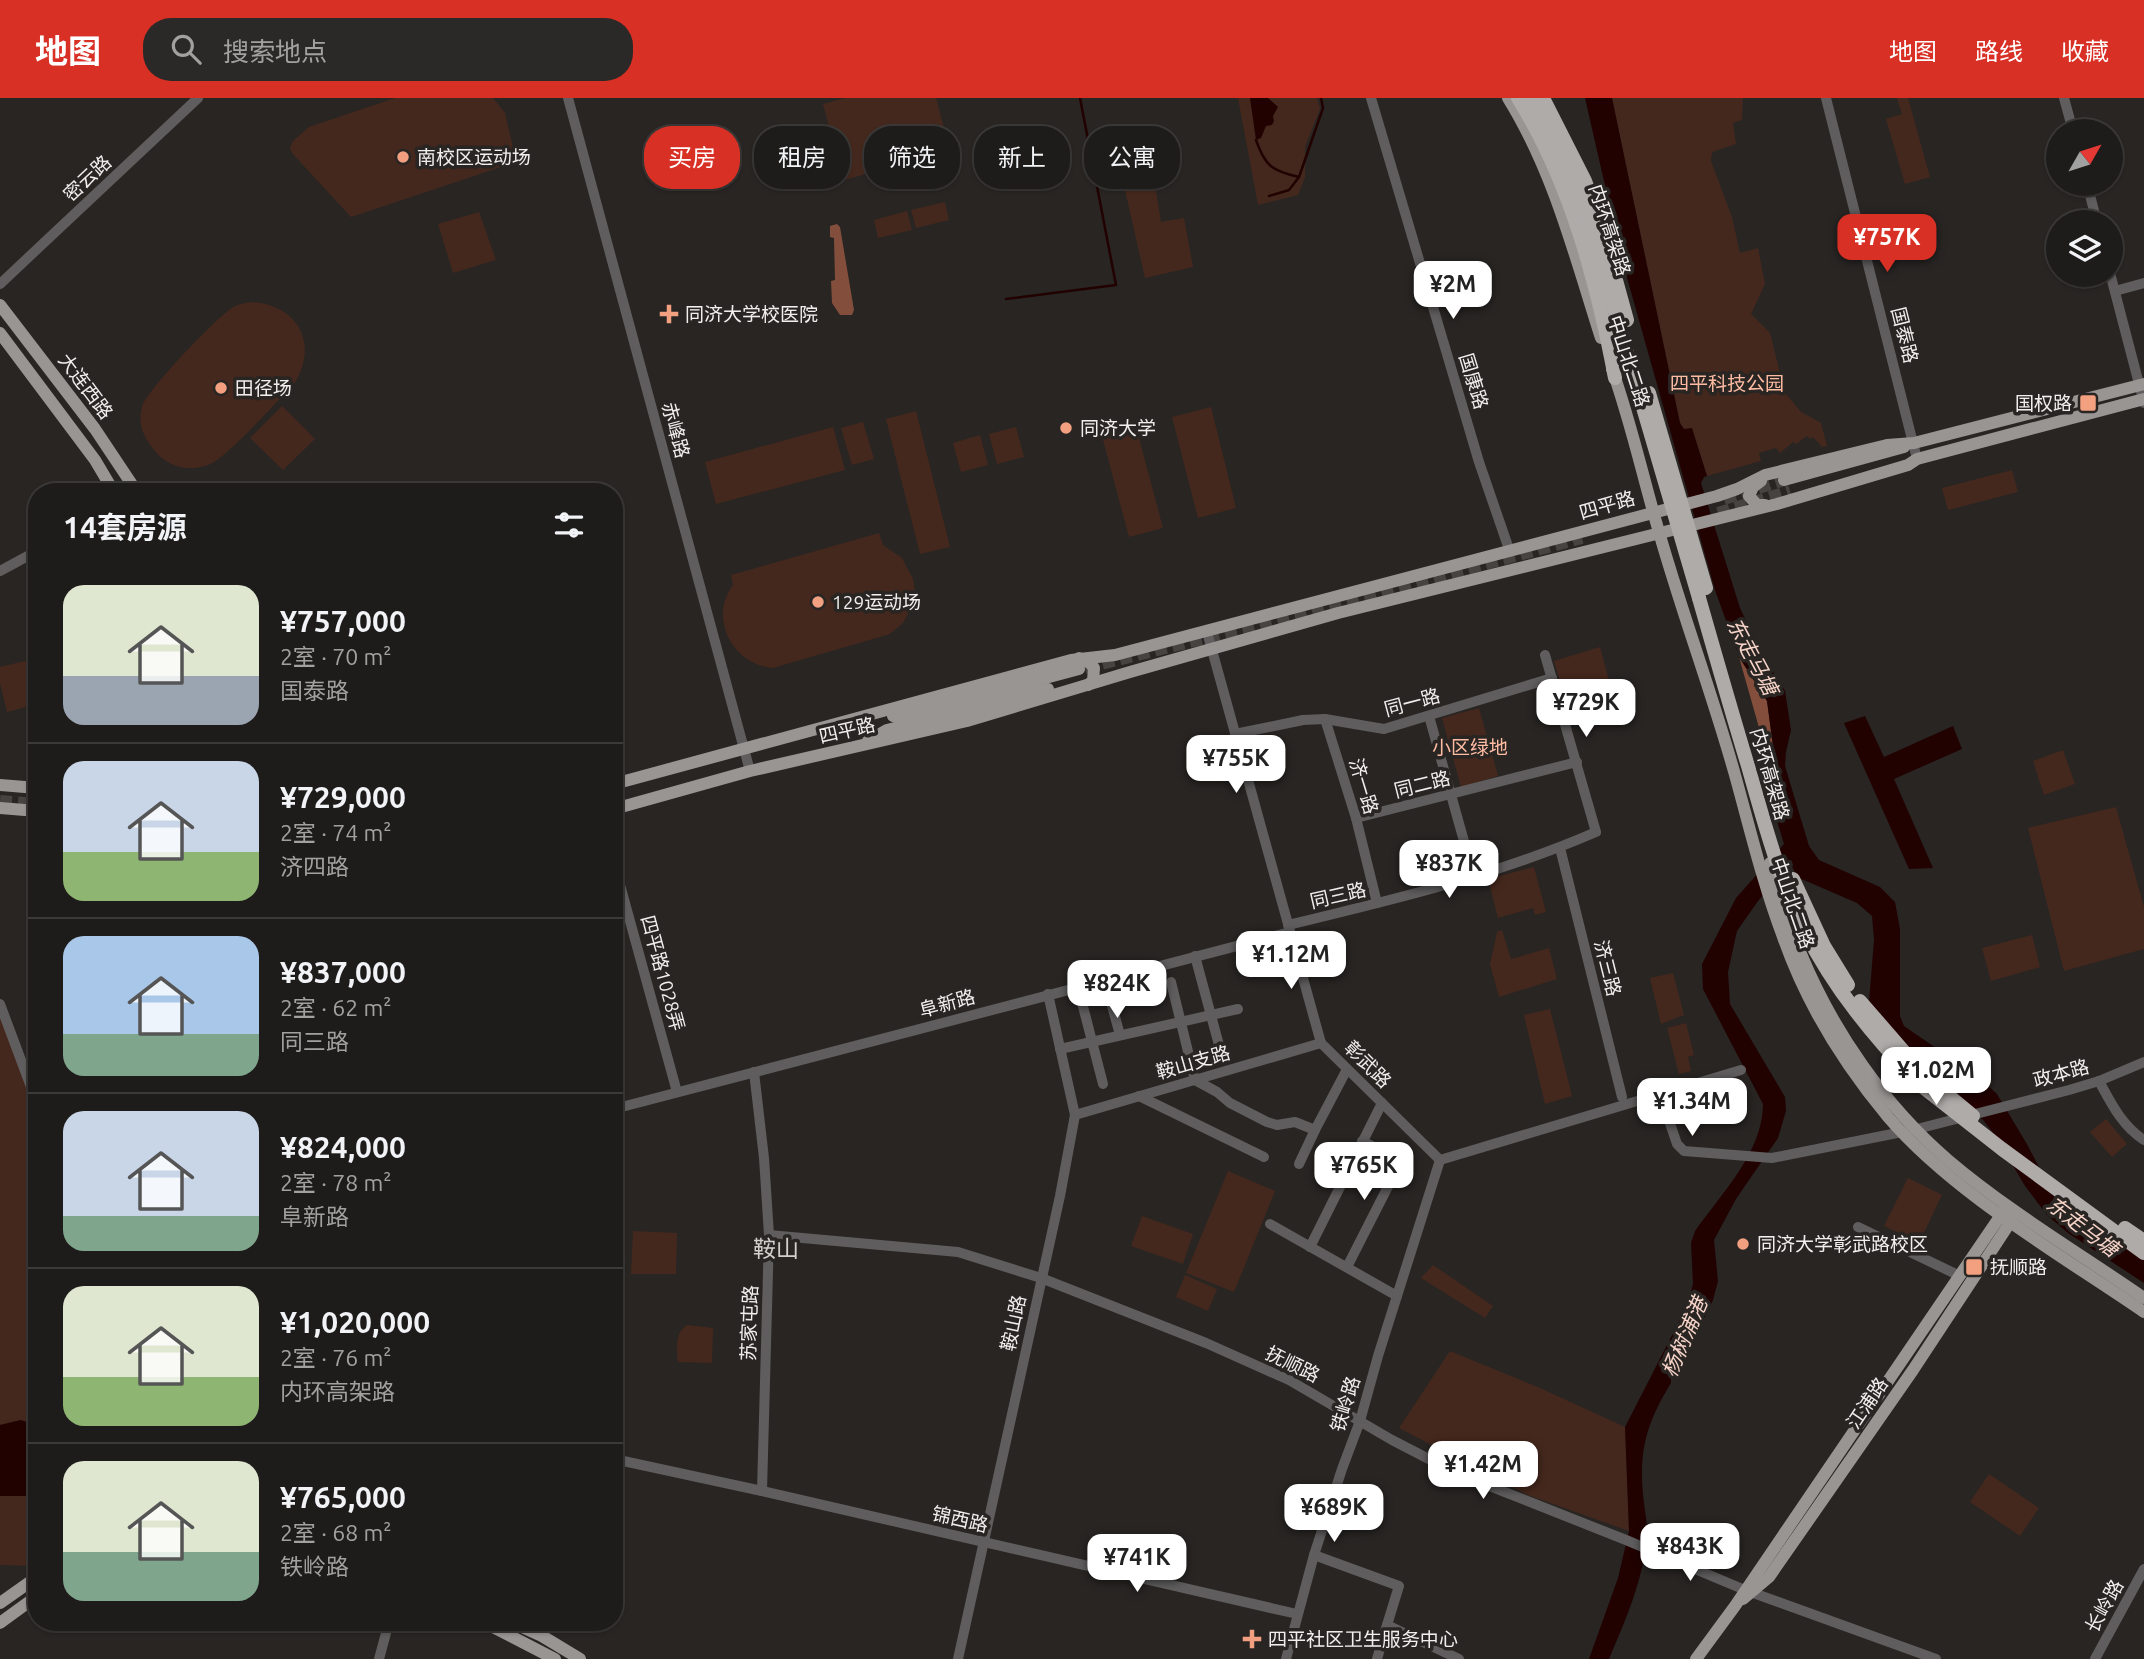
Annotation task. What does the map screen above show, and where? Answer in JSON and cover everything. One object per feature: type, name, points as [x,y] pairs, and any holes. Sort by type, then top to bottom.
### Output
[{"type":"highway","points":[[1518,98],[1560,181],[1608,336],[1615,378]]},
{"type":"highway","name":"内环高架路","points":[[1531,98],[1551,132],[1582,202],[1766,827],[1785,885],[1815,950],[1871,1032],[1934,1098],[2144,1253]]},
{"type":"highway","name":"内环高架路","points":[[1544,98],[1571,150],[1600,222],[1772,819],[1795,884],[1824,946],[1869,1013],[1940,1090],[2007,1142],[2144,1240]]},
{"type":"main road","name":"中山北二路","points":[[1508,98],[1538,153],[1554,190],[1764,861]]},
{"type":"main road","name":"中山北二路","points":[[1544,98],[1563,139],[1585,202],[1671,507],[1784,940],[1818,1015],[1859,1079],[1890,1118],[1933,1161],[2144,1298]]},
{"type":"main road","name":"大连西路","points":[[0,305],[95,429],[131,483]]},
{"type":"main road","name":"大连西路","points":[[0,333],[95,460],[109,483]]},
{"type":"main road","points":[[1782,481],[1892,452],[1914,443],[2141,384]]},
{"type":"main road","name":"四平路","points":[[623,782],[876,714],[899,716],[1082,673],[1211,650],[1338,613],[1777,504],[1908,465],[1917,458],[2144,401]]},
{"type":"main road","points":[[1777,504],[1757,505],[1749,496],[1755,485],[1917,458]]},
{"type":"main road","name":"四平路","points":[[623,805],[750,771],[862,745],[887,730],[1082,673],[1115,656],[1737,489],[1782,481]]},
{"type":"main road","points":[[0,785],[28,787]]},
{"type":"main road","points":[[0,808],[28,810]]},
{"type":"main road","name":"中山北二路","points":[[1773,893],[1832,1018],[1871,1077],[1898,1110],[1948,1160],[2010,1213],[2144,1312]]},
{"type":"main road","name":"江浦路","points":[[1696,1659],[1749,1591],[2010,1213]]},
{"type":"main road","points":[[0,1603],[28,1583]]},
{"type":"main road","points":[[0,1623],[28,1603]]},
{"type":"main road","points":[[501,1631],[555,1659]]},
{"type":"main road","points":[[531,1631],[580,1659]]},
{"type":"street","name":"密云路","points":[[0,284],[198,98]]},
{"type":"street","name":"赤峰路","points":[[568,98],[750,771]]},
{"type":"street","name":"国康路","points":[[1371,98],[1479,462],[1510,552]]},
{"type":"street","name":"国泰路","points":[[1826,98],[1917,458]]},
{"type":"street","points":[[2064,98],[2070,119]]},
{"type":"street","points":[[2115,291],[2144,283]]},
{"type":"street","points":[[2114,287],[2144,401]]},
{"type":"street","points":[[0,571],[28,556]]},
{"type":"street","name":"彰武路","points":[[1207,632],[1321,1043],[1440,1160]]},
{"type":"street","points":[[1545,655],[1577,762]]},
{"type":"street","name":"同一路","points":[[1235,734],[1303,720],[1325,719],[1384,729],[1552,678]]},
{"type":"street","points":[[1429,716],[1474,877]]},
{"type":"street","name":"济一路","points":[[1325,719],[1356,818],[1377,903]]},
{"type":"street","name":"同二路","points":[[1356,818],[1577,762]]},
{"type":"street","name":"同三路","points":[[1289,928],[1474,877],[1560,848],[1596,832],[1577,762]]},
{"type":"street","name":"济三路","points":[[1560,848],[1622,1097]]},
{"type":"street","name":"四平路1028弄","points":[[623,896],[677,1092]]},
{"type":"street","name":"阜新路","points":[[623,1107],[1195,956],[1289,928]]},
{"type":"street","points":[[1195,956],[1219,1045]]},
{"type":"street","points":[[1105,980],[1120,1035]]},
{"type":"street","points":[[1171,982],[1195,1080],[1217,1091],[1230,1103],[1267,1122],[1277,1125],[1296,1122],[1315,1130]]},
{"type":"street","points":[[1078,987],[1103,1084]]},
{"type":"street","name":"鞍山路","points":[[958,1659],[1060,1196],[1075,1115],[1048,994]]},
{"type":"street","points":[[0,1004],[28,1079]]},
{"type":"street","points":[[1060,1049],[1238,1009]]},
{"type":"street","name":"鞍山支路","points":[[1075,1115],[1321,1043]]},
{"type":"street","name":"政本路","points":[[1660,1094],[1677,1144],[1684,1152],[1772,1158],[1917,1129],[2099,1081],[2144,1062]]},
{"type":"street","points":[[1440,1160],[1741,1070]]},
{"type":"street","name":"苏家屯路","points":[[754,1072],[769,1235],[762,1491]]},
{"type":"street","points":[[1299,1164],[1345,1073]]},
{"type":"street","points":[[2099,1081],[2120,1117],[2144,1140]]},
{"type":"street","points":[[1139,1096],[1265,1157]]},
{"type":"street","points":[[1310,1247],[1382,1103]]},
{"type":"street","points":[[1347,1267],[1401,1161],[1362,1141]]},
{"type":"street","name":"铁岭路","points":[[1286,1659],[1314,1555],[1360,1421],[1440,1160]]},
{"type":"street","points":[[1270,1224],[1397,1296]]},
{"type":"street","points":[[1858,1227],[1960,1276]]},
{"type":"street","name":"抚顺路","points":[[769,1235],[958,1252],[1041,1278],[1207,1341],[1289,1380],[1454,1472],[1749,1591],[1937,1659]]},
{"type":"street","name":"锦西路","points":[[623,1462],[1189,1587],[1297,1614]]},
{"type":"street","points":[[1314,1555],[1399,1586],[1377,1659]]},
{"type":"street","name":"长岭路","points":[[2095,1659],[2144,1569]]},
{"type":"street","points":[[1387,1625],[1459,1659]]},
{"type":"street","points":[[379,1659],[387,1631]]},
{"type":"green space","name":"南校区运动场","points":[[395,98],[493,98],[505,113],[515,156],[505,159],[507,165],[351,217],[292,153],[290,147],[309,127]]},
{"type":"green space","points":[[845,98],[936,98],[943,126],[864,126],[864,175],[850,178],[850,126],[829,126],[823,104]]},
{"type":"green space","points":[[1238,98],[1317,98],[1320,109],[1305,147],[1305,177],[1298,195],[1258,205]]},
{"type":"green space","name":"四平科技公园","points":[[1612,98],[1743,98],[1742,120],[1733,123],[1736,144],[1712,152],[1711,161],[1732,217],[1740,253],[1758,248],[1765,284],[1751,314],[1770,333],[1785,393],[1801,412],[1821,423],[1827,446],[1822,447],[1813,437],[1810,439],[1807,436],[1796,444],[1793,442],[1780,453],[1776,448],[1759,453],[1761,461],[1707,476],[1692,429],[1684,429],[1680,423]]},
{"type":"green space","points":[[1897,98],[1908,98],[1930,177],[1905,184],[1886,119],[1902,114]]},
{"type":"green space","points":[[1156,189],[1161,222],[1184,218],[1193,267],[1145,278],[1125,190]]},
{"type":"green space","points":[[945,202],[949,220],[916,228],[911,210]]},
{"type":"green space","points":[[907,211],[912,230],[878,238],[874,220]]},
{"type":"green space","points":[[479,212],[496,260],[453,273],[438,224]]},
{"type":"green space","name":"田径场","points":[[252,302],[282,311],[293,319],[300,330],[305,355],[294,384],[239,441],[208,465],[186,468],[166,461],[151,446],[141,425],[142,407],[146,399],[182,355],[224,314],[234,307]]},
{"type":"green space","points":[[282,406],[315,439],[283,470],[250,438]]},
{"type":"green space","points":[[1211,407],[1236,508],[1198,518],[1172,417]]},
{"type":"green space","points":[[916,411],[950,547],[920,554],[886,419]]},
{"type":"green space","points":[[863,422],[874,459],[852,465],[841,428]]},
{"type":"green space","points":[[833,427],[845,470],[716,504],[705,462]]},
{"type":"green space","points":[[1016,427],[1024,457],[997,464],[989,434]]},
{"type":"green space","points":[[1136,427],[1163,528],[1129,537],[1102,436]]},
{"type":"green space","points":[[980,435],[988,465],[961,472],[953,443]]},
{"type":"green space","points":[[2012,470],[2018,492],[1948,510],[1942,488]]},
{"type":"green space","name":"129运动场","points":[[879,533],[883,545],[902,558],[913,579],[915,594],[913,605],[903,623],[890,634],[773,668],[759,665],[736,649],[724,625],[723,611],[733,585],[731,575]]},
{"type":"green space","points":[[1600,647],[1611,688],[1593,694],[1597,707],[1570,715],[1554,661]]},
{"type":"green space","points":[[28,660],[28,706],[7,712],[0,683],[0,667]]},
{"type":"green space","name":"小区绿地","points":[[1479,708],[1498,776],[1461,787],[1442,718]]},
{"type":"green space","points":[[2063,750],[2075,784],[2044,795],[2033,761]]},
{"type":"green space","points":[[2116,807],[2144,907],[2144,949],[2064,971],[2028,828]]},
{"type":"green space","points":[[1534,867],[1546,912],[1535,915],[1533,908],[1498,918],[1488,879]]},
{"type":"green space","points":[[1502,930],[1511,959],[1549,948],[1557,979],[1499,997],[1490,964],[1497,932]]},
{"type":"green space","points":[[2032,935],[2040,967],[1991,981],[1982,948]]},
{"type":"green space","points":[[1673,973],[1684,1015],[1661,1024],[1650,978]]},
{"type":"green space","points":[[1550,1009],[1572,1096],[1545,1104],[1524,1015]]},
{"type":"green space","points":[[0,1017],[28,1091],[28,1423],[21,1420],[0,1425]]},
{"type":"green space","points":[[1686,1023],[1694,1055],[1688,1057],[1691,1071],[1679,1074],[1667,1028]]},
{"type":"green space","points":[[2106,1119],[2127,1144],[2112,1157],[2090,1132]]},
{"type":"green space","points":[[1228,1171],[1275,1191],[1234,1292],[1186,1273]]},
{"type":"green space","points":[[1908,1178],[1942,1195],[1919,1243],[1884,1226]]},
{"type":"green space","points":[[1142,1216],[1193,1234],[1183,1264],[1131,1246]]},
{"type":"green space","points":[[633,1231],[677,1233],[676,1274],[631,1274]]},
{"type":"green space","points":[[1433,1265],[1493,1306],[1485,1318],[1421,1278]]},
{"type":"green space","points":[[1185,1275],[1217,1289],[1208,1311],[1176,1297]]},
{"type":"green space","points":[[687,1325],[713,1328],[712,1363],[678,1362],[678,1337]]},
{"type":"green space","points":[[1450,1351],[1625,1427],[1629,1531],[1528,1495],[1399,1428]]},
{"type":"green space","points":[[1989,1474],[2039,1508],[2020,1536],[1970,1502]]},
{"type":"green space","points":[[28,1491],[28,1566],[0,1565],[0,1496],[26,1496]]},
{"type":"shaded area","points":[[837,224],[840,227],[854,310],[852,315],[840,315],[832,303],[831,281],[835,280],[834,238],[830,237],[830,226]]},
{"type":"shaded area","points":[[1739,657],[1767,701],[1773,746],[1767,756]]},
{"type":"water","points":[[1250,98],[1268,98],[1278,107],[1272,125],[1266,126],[1261,138],[1256,140]]},
{"type":"water","name":"东走马塘","points":[[1585,98],[1612,98],[1680,423],[1684,429],[1692,428],[1707,476],[1701,483],[1740,608],[1760,650],[1785,691],[1791,730],[1785,766],[1809,846],[1819,860],[1880,887],[1895,902],[1900,929],[1900,1016],[1904,1026],[1978,1077],[1997,1094],[2050,1189],[2144,1257],[2144,1283],[2068,1233],[2047,1215],[1983,1120],[1932,1078],[1869,1002],[1874,940],[1872,916],[1857,903],[1797,877],[1791,864],[1758,901],[1737,931],[1728,972],[1730,1004],[1785,1097],[1786,1111],[1778,1138],[1736,1199],[1714,1240],[1718,1281],[1713,1300],[1697,1334],[1690,1338],[1692,1342],[1676,1373],[1671,1375],[1671,1383],[1646,1436],[1642,1463],[1647,1532],[1645,1553],[1633,1599],[1609,1659],[1589,1659],[1618,1578],[1629,1531],[1625,1427],[1687,1306],[1693,1284],[1691,1243],[1695,1231],[1739,1172],[1756,1139],[1761,1122],[1763,1104],[1703,989],[1702,964],[1736,898],[1784,844],[1764,778],[1767,756],[1773,746],[1767,701],[1739,657],[1715,590],[1622,260]]},
{"type":"water","points":[[1865,716],[1884,757],[1953,726],[1962,749],[1894,779],[1933,868],[1909,869],[1844,723]]},
{"type":"water","points":[[21,1420],[28,1423],[26,1496],[0,1496],[0,1425]]},
{"type":"waterway","points":[[1006,299],[1116,285],[1080,98]]},
{"type":"waterway","points":[[1269,196],[1289,190],[1299,177],[1323,108],[1321,98]]},
{"type":"waterway","points":[[1256,140],[1266,162],[1276,170],[1299,177]]},
{"type":"tunnel","points":[[1724,499],[1784,480]]},
{"type":"tunnel","points":[[1718,513],[1790,491]]},
{"type":"tunnel","points":[[1085,668],[1582,538]]},
{"type":"tunnel","points":[[0,801],[28,803]]},
{"type":"place","name":"南校区运动场","points":[[403,157]]},
{"type":"place","name":"同济大学校医院","points":[[669,314]]},
{"type":"place","name":"田径场","points":[[221,388]]},
{"type":"place","name":"国权路","points":[[2088,403]]},
{"type":"place","name":"同济大学","points":[[1066,428]]},
{"type":"place","name":"129运动场","points":[[818,602]]},
{"type":"place","name":"同济大学彰武路校区","points":[[1743,1244]]},
{"type":"place","name":"抚顺路","points":[[1974,1267]]},
{"type":"place","name":"四平社区卫生服务中心","points":[[1252,1639]]},
{"type":"district","name":"鞍山","points":[[776,1248]]},
{"type":"water label","name":"杨树浦港","points":[[1684,1337]]}]
